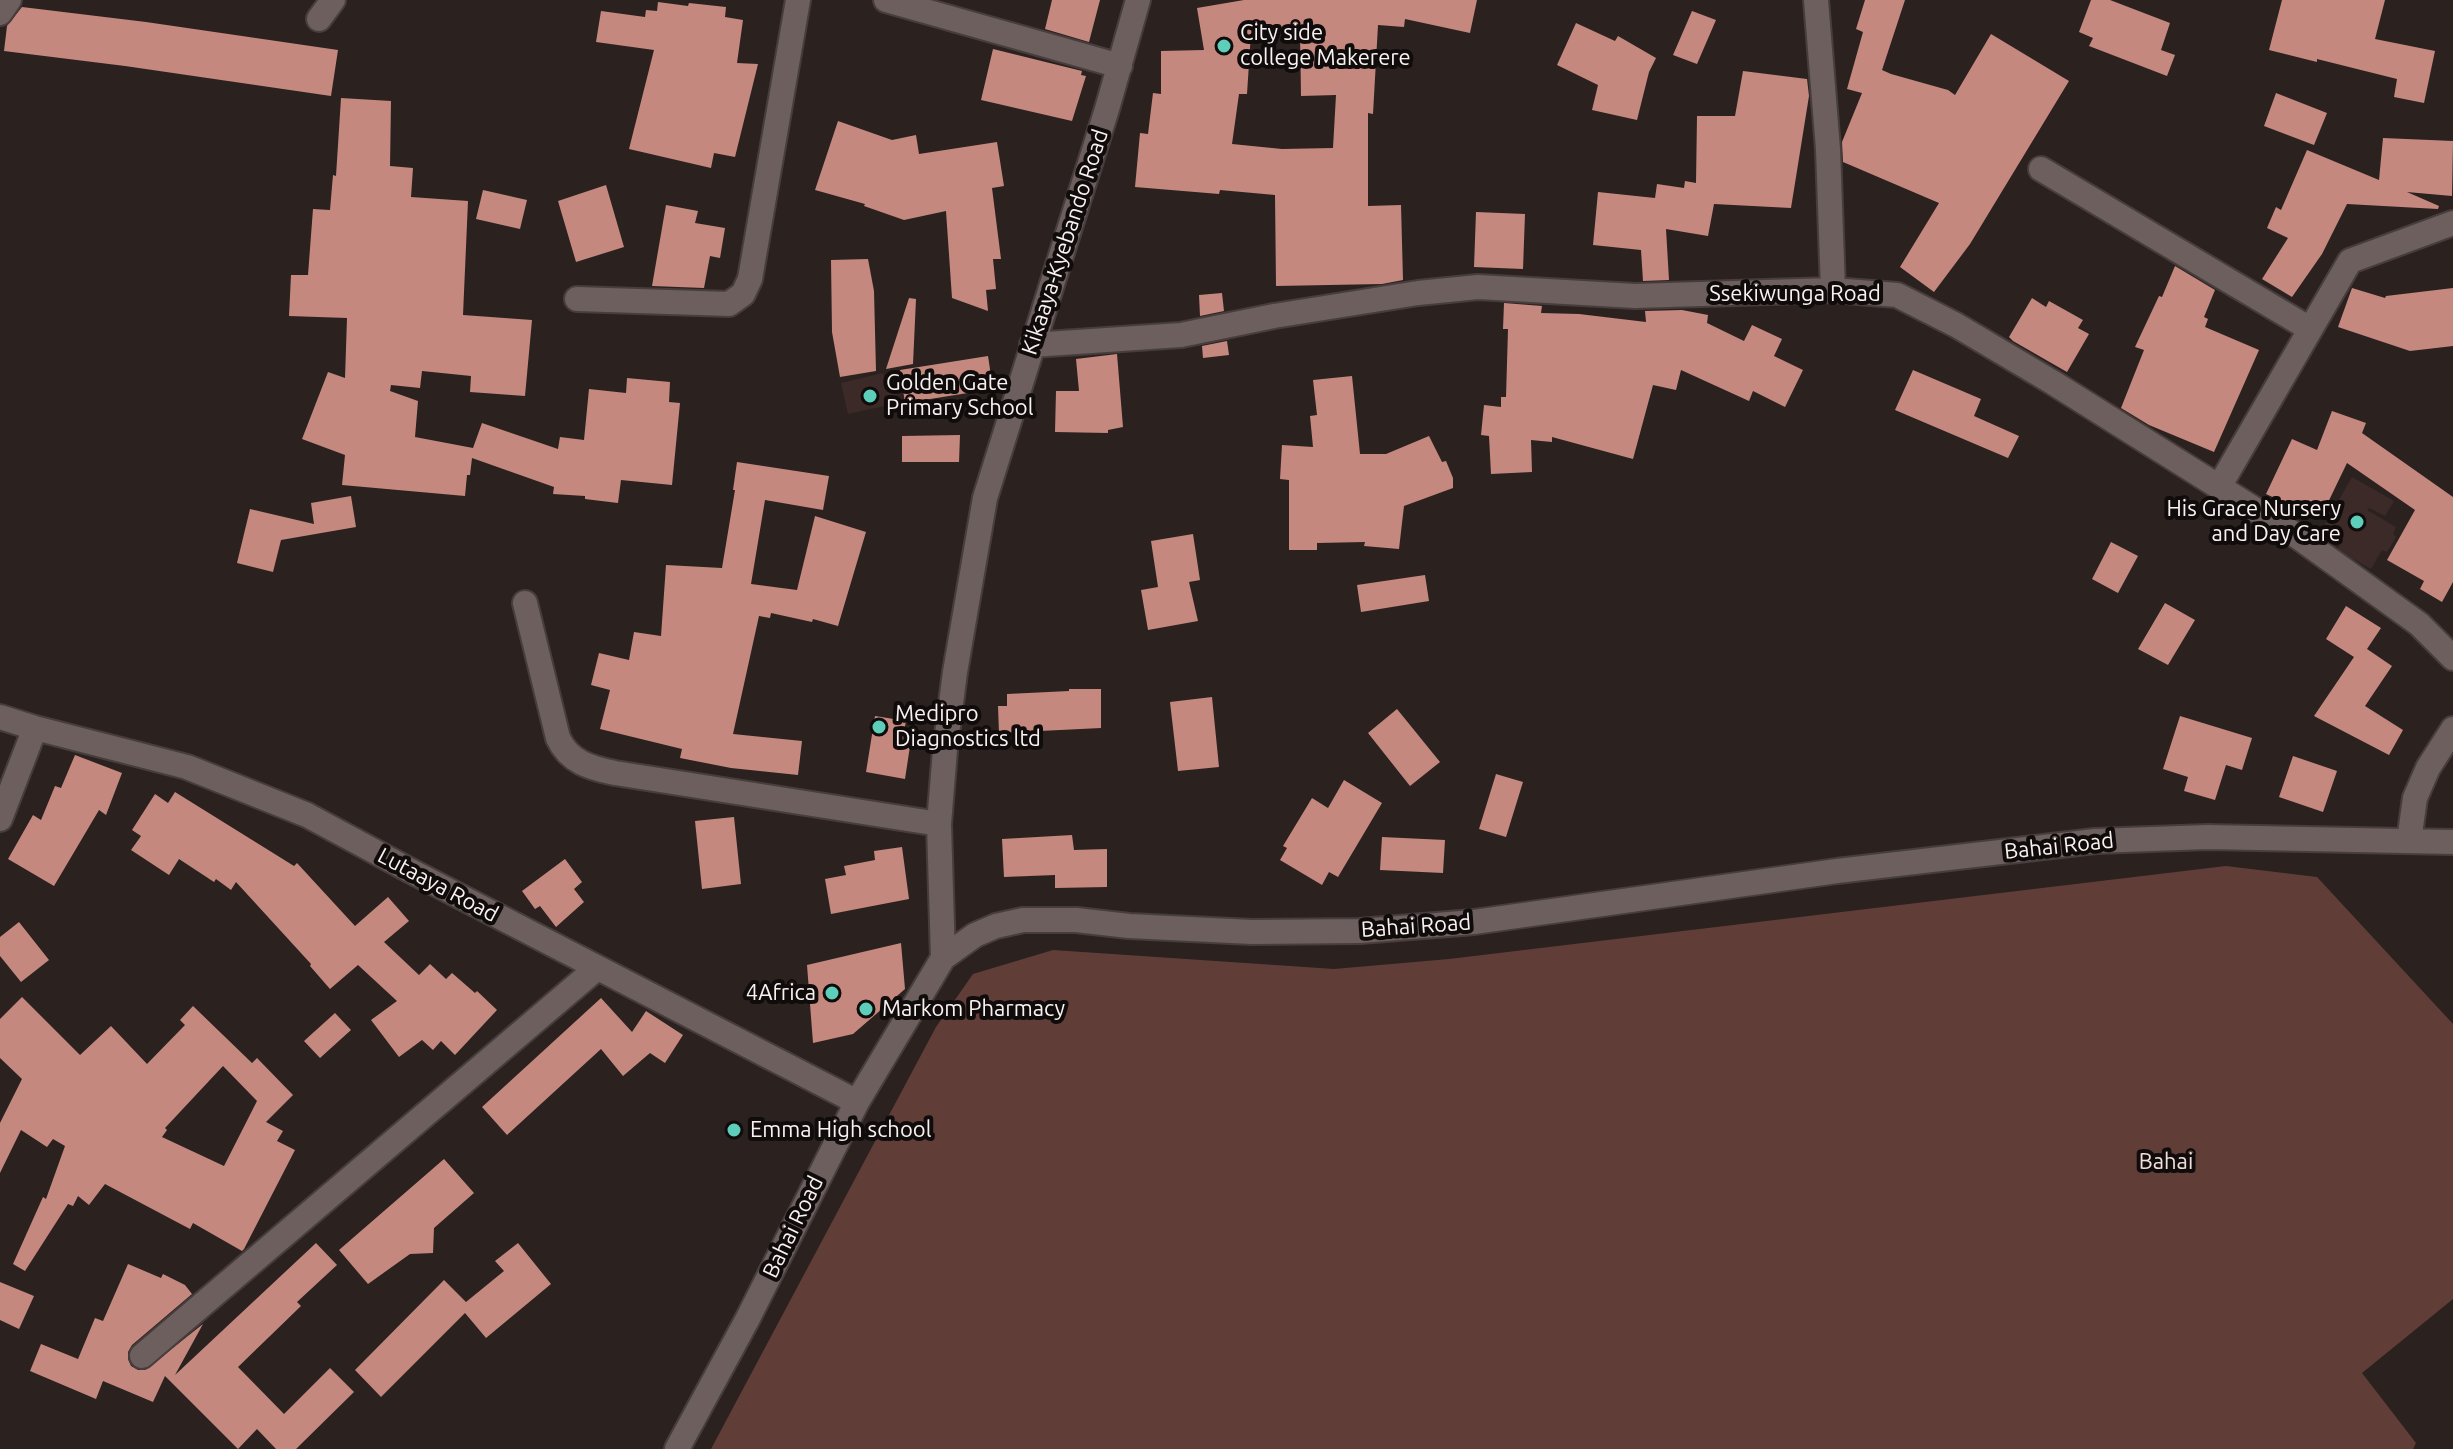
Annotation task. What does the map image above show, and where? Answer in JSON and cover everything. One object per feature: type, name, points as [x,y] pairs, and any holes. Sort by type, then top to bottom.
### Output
[{"type":"street","points":[[0,13],[9,0]]},
{"type":"street","points":[[577,299],[729,304],[743,294],[750,279],[798,0]]},
{"type":"street","points":[[886,0],[1120,66]]},
{"type":"street","name":"Kikaaya-Kyebando Road","points":[[943,958],[939,824],[945,750],[985,498],[1138,0]]},
{"type":"street","points":[[1816,0],[1828,149],[1833,290]]},
{"type":"street","points":[[2041,169],[2310,329]]},
{"type":"street","points":[[2219,487],[2350,261],[2452,226]]},
{"type":"street","name":"Ssekiwunga Road","points":[[1032,345],[1181,335],[1274,316],[1404,295],[1478,287],[1635,296],[1833,290],[1897,295],[2052,382],[2294,534],[2419,624],[2453,658]]},
{"type":"street","points":[[525,603],[558,738],[574,759],[591,768],[615,773],[939,824]]},
{"type":"street","name":"Lutaaya Road","points":[[0,717],[187,767],[268,797],[320,821],[857,1102]]},
{"type":"street","points":[[0,819],[35,728]]},
{"type":"street","points":[[2409,841],[2415,798],[2428,768],[2453,729]]},
{"type":"street","name":"Bahai Road","points":[[677,1449],[747,1320],[857,1102],[943,958],[975,935],[996,926],[1023,920],[1076,920],[1252,932],[1360,931],[1474,922],[1837,871],[2095,841],[2208,837],[2453,842]]},
{"type":"street","points":[[142,1356],[597,968]]},
{"type":"shaded area","name":"Golden Gate Primary School","points":[[883,373],[886,388],[895,386],[898,403],[848,414],[841,383]]},
{"type":"shaded area","name":"His Grace Nursery and Day Care","points":[[2352,477],[2394,501],[2385,516],[2369,508],[2367,510],[2396,527],[2393,534],[2396,537],[2387,552],[2382,550],[2371,569],[2337,550],[2341,542],[2322,530]]},
{"type":"green space","name":"Bahai","points":[[2226,866],[2317,877],[2453,1024],[2453,1299],[2362,1373],[2416,1443],[2413,1449],[711,1449],[936,1027],[973,974],[1053,950],[1334,969],[1449,959]]},
{"type":"building","points":[[1052,0],[1100,0],[1089,42],[1045,29]]},
{"type":"building","points":[[1244,0],[1477,0],[1470,33],[1405,19],[1404,27],[1378,25],[1373,114],[1368,113],[1368,206],[1401,205],[1403,280],[1382,284],[1276,286],[1275,195],[1135,187],[1140,133],[1148,134],[1153,93],[1161,94],[1161,51],[1204,50],[1197,8]],"holes":[[[1300,32],[1301,96],[1336,95],[1333,148],[1282,149],[1232,144],[1239,94],[1247,94],[1251,33]]]},
{"type":"building","points":[[1865,0],[1905,0],[1882,70],[1891,74],[1948,90],[1955,95],[1991,34],[2069,81],[1970,244],[1934,292],[1900,267],[1939,203],[1843,162],[1842,142],[1862,93],[1847,89],[1863,32],[1856,29]]},
{"type":"building","points":[[2091,0],[2110,0],[2170,23],[2161,50],[2175,55],[2167,76],[2089,46],[2093,38],[2079,32]]},
{"type":"building","points":[[2282,0],[2385,0],[2375,39],[2435,51],[2424,103],[2394,97],[2397,79],[2269,50]]},
{"type":"building","points":[[658,2],[726,7],[725,17],[743,20],[737,63],[758,64],[735,157],[714,153],[711,168],[629,149],[654,50],[596,42],[601,11],[645,17],[646,10],[657,11]]},
{"type":"building","points":[[22,7],[338,50],[331,96],[4,51],[7,26]]},
{"type":"building","points":[[1692,11],[1716,20],[1697,64],[1673,55]]},
{"type":"building","points":[[1576,23],[1615,41],[1618,36],[1656,58],[1649,72],[1637,120],[1592,110],[1598,85],[1557,65]]},
{"type":"building","points":[[993,49],[1082,71],[1081,75],[1086,76],[1072,121],[981,100]]},
{"type":"building","points":[[1743,71],[1807,79],[1809,96],[1791,208],[1714,204],[1708,236],[1666,229],[1669,280],[1643,281],[1641,250],[1593,245],[1598,192],[1655,198],[1657,184],[1684,188],[1685,181],[1696,183],[1697,116],[1735,116]]},
{"type":"building","points":[[2276,93],[2327,113],[2314,145],[2264,126]]},
{"type":"building","points":[[341,98],[391,101],[390,166],[413,168],[411,197],[468,201],[463,315],[532,320],[525,396],[470,392],[471,376],[422,371],[420,388],[391,385],[390,391],[418,401],[415,437],[473,448],[482,423],[558,449],[560,437],[584,440],[589,389],[626,393],[627,378],[670,382],[669,402],[680,403],[672,485],[621,480],[618,503],[585,499],[585,496],[553,494],[554,487],[472,458],[465,496],[342,485],[345,455],[302,439],[328,372],[345,378],[347,318],[289,316],[291,275],[308,275],[313,209],[330,210],[333,175],[336,176]]},
{"type":"building","points":[[838,121],[892,140],[916,135],[919,154],[997,142],[1004,186],[992,188],[1001,259],[993,259],[996,289],[986,290],[988,311],[952,298],[946,211],[904,220],[865,204],[815,190]]},
{"type":"building","points":[[2383,138],[2453,141],[2452,196],[2407,192],[2439,206],[2438,209],[2347,204],[2322,254],[2292,297],[2262,279],[2288,238],[2267,228],[2276,207],[2281,210],[2307,150],[2379,180]]},
{"type":"building","points":[[606,185],[624,247],[576,262],[558,201]]},
{"type":"building","points":[[483,190],[527,200],[520,229],[476,219]]},
{"type":"building","points":[[666,205],[698,211],[695,223],[725,228],[720,258],[710,256],[704,288],[652,286]]},
{"type":"building","points":[[1476,212],[1525,214],[1523,269],[1474,267]]},
{"type":"building","points":[[868,259],[874,291],[876,371],[840,377],[832,332],[831,260]]},
{"type":"building","points":[[2175,266],[2215,290],[2204,317],[2208,319],[2205,327],[2259,350],[2214,452],[2149,425],[2121,408],[2144,350],[2135,347]]},
{"type":"building","points":[[2352,288],[2385,298],[2453,288],[2453,346],[2410,351],[2338,327]]},
{"type":"building","points":[[1222,293],[1224,311],[1200,316],[1199,295]]},
{"type":"building","points":[[909,298],[916,299],[913,364],[886,369]]},
{"type":"building","points":[[2032,298],[2046,307],[2049,301],[2083,320],[2078,328],[2089,334],[2067,372],[2009,337]]},
{"type":"building","points":[[1504,303],[1542,306],[1541,313],[1646,322],[1645,311],[1682,310],[1708,315],[1707,323],[1744,341],[1752,325],[1782,339],[1774,356],[1803,370],[1785,407],[1753,391],[1749,401],[1681,370],[1676,390],[1653,385],[1633,459],[1552,437],[1552,442],[1531,440],[1532,472],[1491,474],[1489,436],[1481,435],[1484,405],[1501,407],[1501,397],[1506,397],[1508,329],[1503,329]]},
{"type":"building","points":[[1227,341],[1229,355],[1203,358],[1202,346]]},
{"type":"building","points":[[1117,354],[1123,427],[1108,430],[1108,433],[1055,432],[1056,391],[1079,391],[1076,359]]},
{"type":"building","points":[[988,356],[993,389],[905,403],[900,370]]},
{"type":"building","points":[[1913,370],[1981,399],[1974,416],[2019,436],[2008,458],[1895,410]]},
{"type":"building","points":[[1352,376],[1360,454],[1386,454],[1429,436],[1442,462],[1446,461],[1453,478],[1453,488],[1404,506],[1399,549],[1364,546],[1365,542],[1317,543],[1317,550],[1289,550],[1289,480],[1280,479],[1282,445],[1313,447],[1310,416],[1317,415],[1313,380]]},
{"type":"building","points":[[2332,411],[2366,423],[2362,433],[2453,497],[2453,582],[2442,602],[2420,589],[2424,581],[2387,560],[2415,510],[2347,463],[2320,519],[2266,494],[2292,439],[2317,450]]},
{"type":"building","points":[[960,435],[959,462],[902,462],[902,436]]},
{"type":"building","points":[[737,462],[829,476],[823,510],[765,500],[751,584],[797,590],[815,516],[866,532],[838,626],[771,613],[770,618],[759,616],[733,734],[802,741],[798,775],[731,768],[680,758],[682,749],[600,729],[610,690],[591,685],[599,653],[629,660],[634,632],[661,636],[666,565],[722,568]]},
{"type":"building","points":[[351,496],[356,527],[281,540],[273,572],[237,563],[250,509],[314,524],[311,503]]},
{"type":"building","points":[[1193,534],[1200,580],[1189,582],[1198,621],[1148,630],[1141,590],[1158,587],[1151,541]]},
{"type":"building","points":[[2111,542],[2138,556],[2118,593],[2092,579]]},
{"type":"building","points":[[1425,575],[1429,601],[1361,612],[1357,585]]},
{"type":"building","points":[[2165,603],[2195,620],[2168,665],[2138,649]]},
{"type":"building","points":[[2346,606],[2381,628],[2367,649],[2392,666],[2365,706],[2403,730],[2389,755],[2314,716],[2354,657],[2326,639]]},
{"type":"building","points":[[1101,689],[1101,728],[999,733],[998,706],[1007,706],[1007,694]]},
{"type":"building","points":[[1212,697],[1219,767],[1178,771],[1170,702]]},
{"type":"building","points":[[1397,709],[1440,762],[1410,786],[1368,733]]},
{"type":"building","points":[[875,716],[906,721],[904,732],[912,733],[905,779],[866,772]]},
{"type":"building","points":[[2180,716],[2252,738],[2242,770],[2226,765],[2215,800],[2184,791],[2188,777],[2163,769]]},
{"type":"building","points":[[75,755],[122,773],[106,815],[99,810],[54,886],[8,859],[33,815],[41,820],[55,786],[61,788]]},
{"type":"building","points":[[2293,756],[2337,771],[2323,812],[2279,797]]},
{"type":"building","points":[[1496,774],[1523,782],[1506,837],[1479,829]]},
{"type":"building","points":[[1344,780],[1382,803],[1338,877],[1329,872],[1322,885],[1280,860],[1287,848],[1283,846],[1312,798],[1328,808]]},
{"type":"building","points":[[175,792],[294,866],[297,863],[355,926],[388,897],[409,921],[384,942],[419,975],[430,964],[446,979],[452,973],[497,1010],[455,1055],[441,1041],[433,1050],[422,1040],[399,1057],[371,1020],[397,1001],[358,965],[330,989],[236,882],[231,890],[179,859],[169,875],[131,850],[141,836],[132,830],[155,794],[168,803]]},
{"type":"building","points":[[734,817],[741,884],[702,889],[695,821]]},
{"type":"building","points":[[1072,835],[1074,850],[1107,849],[1107,887],[1055,888],[1055,875],[1004,877],[1002,839]]},
{"type":"building","points":[[1382,837],[1445,840],[1443,873],[1380,870]]},
{"type":"building","points":[[902,847],[909,899],[831,914],[825,879],[846,875],[844,866],[875,860],[874,851]]},
{"type":"building","points":[[565,859],[582,882],[574,889],[584,902],[556,927],[540,906],[535,909],[522,891]]},
{"type":"building","points":[[19,922],[49,960],[21,982],[0,956],[0,937]]},
{"type":"building","points":[[901,943],[905,989],[853,1034],[813,1043],[807,965]]},
{"type":"building","points":[[22,997],[80,1055],[111,1026],[147,1064],[185,1025],[180,1020],[193,1006],[252,1063],[257,1058],[293,1095],[266,1122],[283,1131],[277,1141],[295,1150],[244,1249],[242,1251],[193,1223],[190,1229],[105,1184],[89,1205],[78,1196],[73,1206],[68,1204],[25,1271],[13,1264],[43,1197],[46,1199],[65,1146],[53,1139],[47,1147],[21,1130],[0,1173],[0,1123],[22,1079],[0,1058],[0,1019]],"holes":[[[223,1066],[257,1101],[224,1166],[162,1137],[167,1130],[165,1128]]]},
{"type":"building","points":[[601,998],[632,1032],[646,1011],[683,1035],[665,1063],[650,1053],[623,1076],[601,1049],[507,1135],[482,1107]]},
{"type":"building","points":[[335,1013],[351,1030],[320,1058],[304,1041]]},
{"type":"building","points":[[444,1159],[474,1193],[434,1228],[433,1253],[410,1254],[368,1284],[339,1250]]},
{"type":"building","points":[[316,1243],[337,1265],[297,1302],[301,1306],[238,1367],[284,1414],[330,1368],[354,1392],[296,1449],[276,1449],[257,1429],[238,1449],[165,1376],[153,1402],[103,1381],[96,1399],[30,1371],[41,1344],[78,1359],[95,1318],[103,1321],[128,1264],[161,1278],[163,1274],[185,1285],[192,1294],[132,1345],[128,1352],[131,1366],[145,1370],[203,1324],[175,1375]]},
{"type":"building","points":[[518,1243],[551,1284],[486,1338],[465,1313],[381,1397],[355,1370],[444,1280],[466,1302],[504,1271],[495,1261]]},
{"type":"building","points":[[0,1282],[34,1296],[19,1329],[0,1320]]},
{"type":"place","name":"City side college Makerere","points":[[1224,46]]},
{"type":"place","name":"Golden Gate Primary School","points":[[870,396]]},
{"type":"place","name":"His Grace Nursery and Day Care","points":[[2357,522]]},
{"type":"place","name":"Medipro Diagnostics ltd","points":[[879,727]]},
{"type":"place","name":"4Africa","points":[[832,993]]},
{"type":"place","name":"Markom Pharmacy","points":[[866,1009]]},
{"type":"place","name":"Emma High school","points":[[734,1130]]}]
